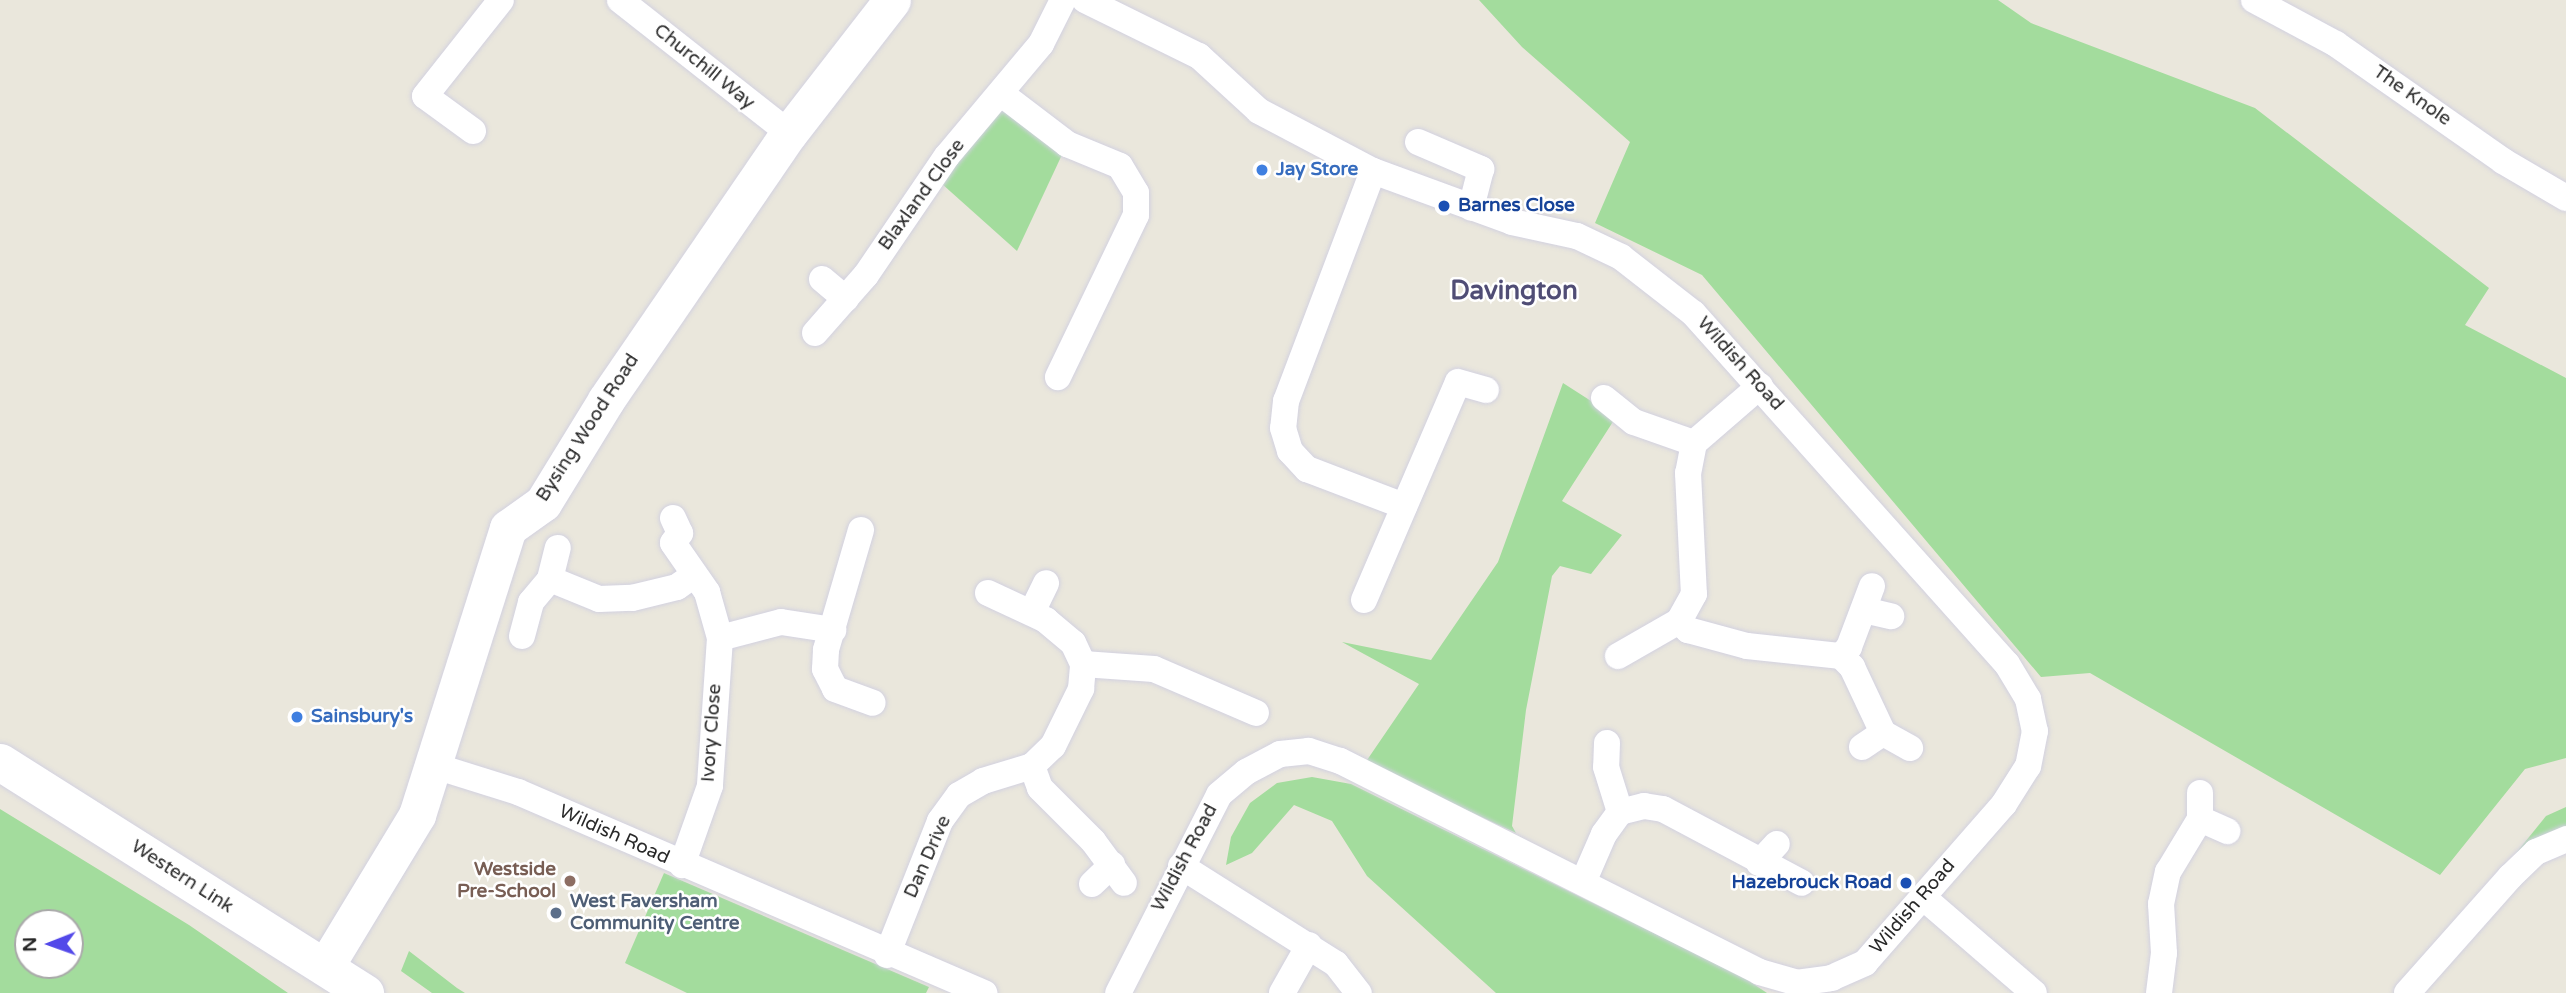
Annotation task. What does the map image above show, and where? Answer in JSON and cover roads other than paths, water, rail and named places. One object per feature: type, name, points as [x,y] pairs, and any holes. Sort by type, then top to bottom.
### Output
[{"type":"street","points":[[473,131],[425,96],[501,0]]},
{"type":"street","name":"Churchill Way","points":[[620,0],[789,133]]},
{"type":"street","name":"Bysing Wood Road","points":[[326,967],[417,816],[508,528],[542,503],[606,400],[789,133],[892,0]]},
{"type":"street","name":"Blaxland Close","points":[[815,333],[846,299],[932,175],[1003,94],[1041,44],[1063,0]]},
{"type":"street","name":"Wildish Road","points":[[1085,0],[1199,56],[1259,111],[1373,171],[1471,208],[1577,236],[1621,257],[1693,313],[2007,664],[2028,699],[2035,731],[2028,766],[2004,804],[1865,963],[1832,978],[1798,983],[1760,972],[1584,880],[1339,761],[1310,751],[1280,754],[1246,772],[1219,795],[1118,993]]},
{"type":"street","name":"The Knole","points":[[2254,0],[2336,44],[2503,161],[2566,198]]},
{"type":"street","points":[[1003,94],[1067,144],[1120,166],[1136,193],[1136,215],[1082,354],[1058,377]]},
{"type":"street","points":[[1418,142],[1481,169],[1471,208]]},
{"type":"street","points":[[1373,171],[1286,401],[1283,428],[1290,451],[1307,470],[1405,506]]},
{"type":"street","points":[[822,279],[846,299]]},
{"type":"street","points":[[1364,600],[1458,382],[1486,390]]},
{"type":"street","points":[[1618,656],[1679,621],[1694,594],[1688,473],[1694,443],[1760,386]]},
{"type":"street","points":[[1604,398],[1627,431],[1694,443]]},
{"type":"street","name":"Ivory Close","points":[[673,518],[680,533],[673,542],[707,592],[720,638],[710,786],[682,865]]},
{"type":"street","points":[[860,530],[832,630],[825,669],[835,689],[873,703]]},
{"type":"street","points":[[522,636],[531,602],[550,579],[558,548]]},
{"type":"street","points":[[550,579],[599,599],[632,598],[677,587],[694,575]]},
{"type":"street","points":[[1032,612],[1046,583]]},
{"type":"street","points":[[988,593],[1032,612],[1073,643],[1083,664],[1154,669],[1214,702],[1256,713]]},
{"type":"street","points":[[1841,656],[1868,598],[1891,616]]},
{"type":"street","points":[[1679,621],[1688,630],[1746,646],[1841,656],[1852,667],[1873,740],[1910,748]]},
{"type":"street","points":[[720,638],[781,622],[832,630]]},
{"type":"street","name":"Dan Drive","points":[[887,955],[940,821],[959,795],[983,781],[1032,766],[1053,746],[1081,689],[1083,664]]},
{"type":"street","points":[[1607,743],[1606,767],[1620,812]]},
{"type":"street","name":"Western Link","points":[[0,762],[365,993]]},
{"type":"street","name":"Wildish Road","points":[[435,766],[518,792],[887,955],[984,993]]},
{"type":"street","points":[[1032,766],[1040,788],[1118,874],[1092,884]]},
{"type":"street","points":[[1584,880],[1604,834],[1620,812],[1644,806],[1663,810],[1768,854],[1802,883]]},
{"type":"street","points":[[2159,993],[2164,953],[2161,904],[2168,872],[2200,806],[2227,831]]},
{"type":"street","points":[[2407,993],[2510,877],[2536,852],[2566,839]]},
{"type":"street","points":[[1181,866],[1336,964],[1359,993]]},
{"type":"street","points":[[1924,898],[2034,993]]},
{"type":"street","points":[[1282,993],[1309,945]]},
{"type":"place","name":"Jay Store","points":[[1262,170]]},
{"type":"place","name":"Barnes Close","points":[[1444,206]]},
{"type":"place","name":"Sainsbury's","points":[[297,717]]},
{"type":"place","name":"Westside Pre-School","points":[[570,881]]},
{"type":"place","name":"Hazebrouck Road","points":[[1906,883]]},
{"type":"place","name":"West Faversham Community Centre","points":[[556,913]]},
{"type":"district","name":"Davington","points":[[1514,291]]}]
